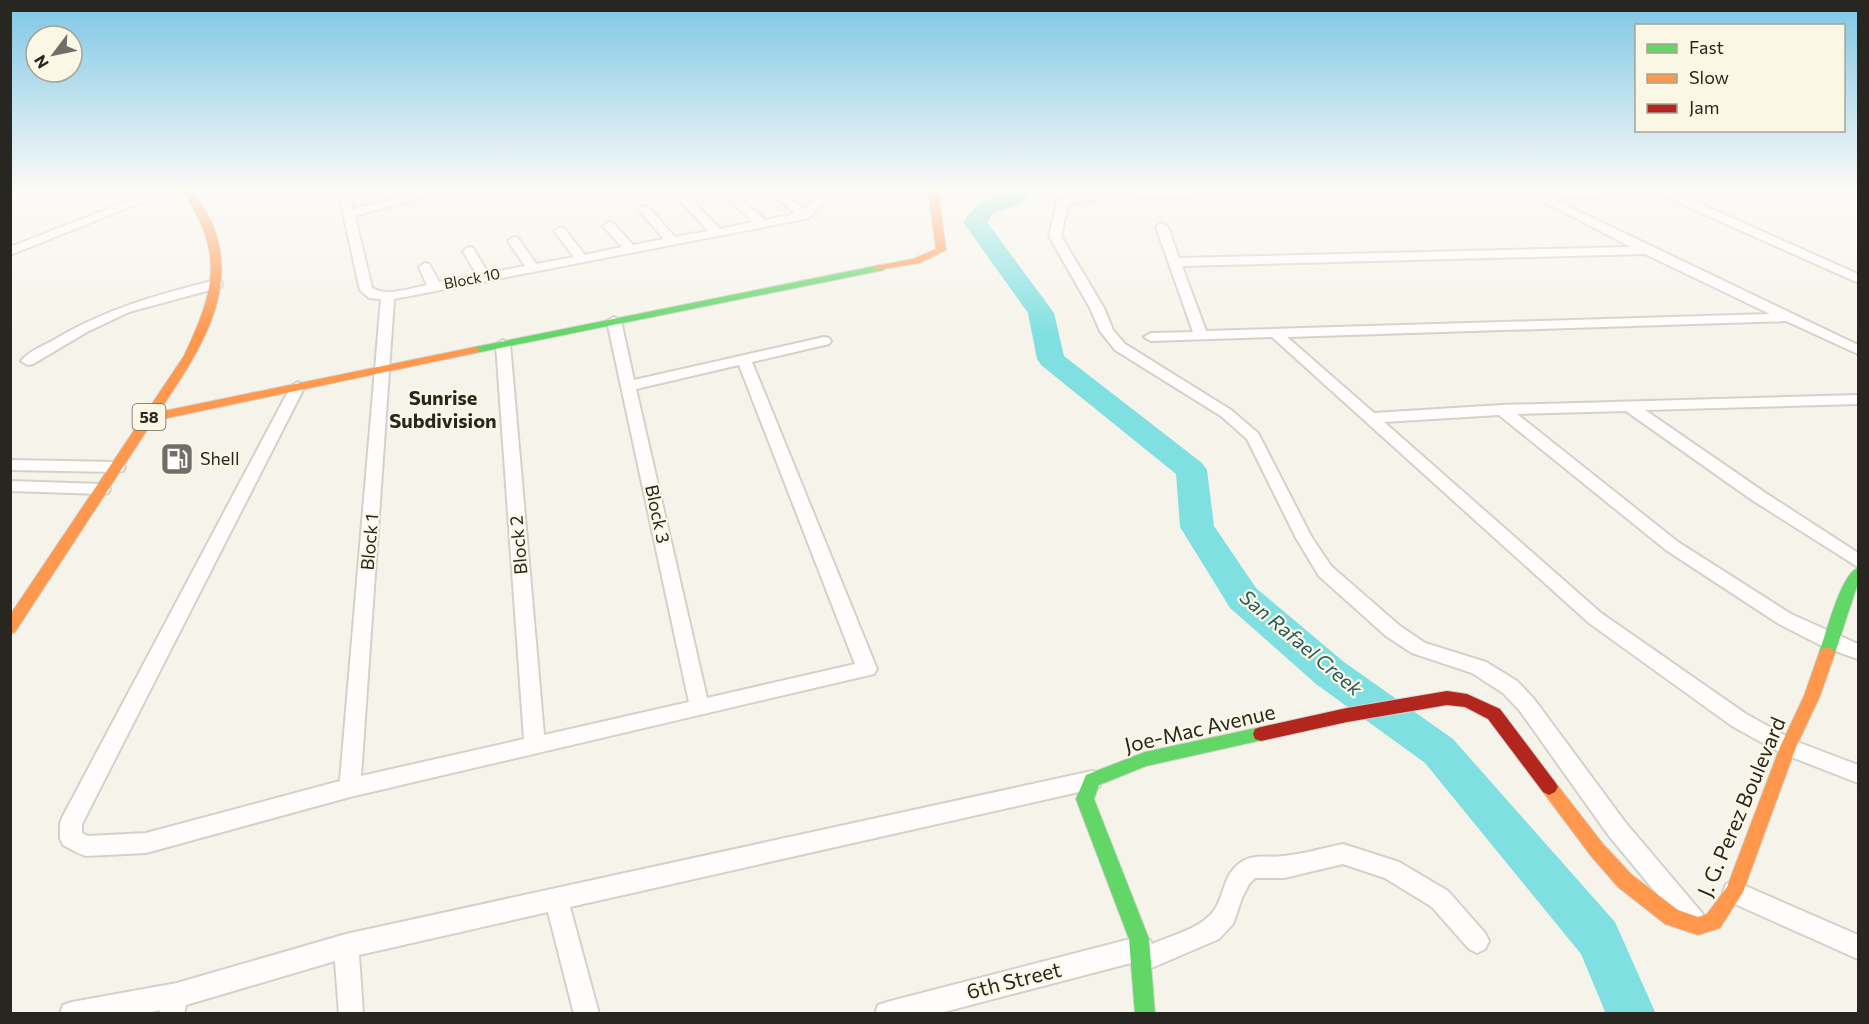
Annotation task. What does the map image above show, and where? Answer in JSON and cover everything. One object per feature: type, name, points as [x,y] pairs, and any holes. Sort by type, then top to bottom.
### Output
[{"type":"main road","name":"58","points":[[10,628],[190,356],[212,309],[219,268],[212,238]]},
{"type":"main road","points":[[149,418],[916,261],[942,250],[940,238]]},
{"type":"main road","name":"J. G. Perez Boulevard","points":[[1698,926],[1713,921],[1734,892],[1788,747],[1812,696],[1852,581],[1858,573]]},
{"type":"main road","name":"Joe-Mac Avenue","points":[[1092,780],[1145,759],[1347,715],[1447,698],[1467,701],[1494,714],[1597,850],[1625,881],[1672,917],[1698,926]]},
{"type":"main road","points":[[1092,780],[1085,799],[1142,954],[1145,1014]]},
{"type":"street","points":[[10,251],[44,238]]},
{"type":"street","points":[[354,238],[366,290],[374,295],[388,296]]},
{"type":"street","points":[[565,238],[582,259]]},
{"type":"street","points":[[620,238],[630,249]]},
{"type":"street","points":[[669,238],[672,241]]},
{"type":"street","name":"Block 10","points":[[388,296],[688,238]]},
{"type":"street","points":[[1056,238],[1097,308],[1107,331],[1120,347],[1226,412],[1253,436],[1304,538],[1325,571],[1393,631],[1419,648],[1479,667],[1510,687],[1527,705],[1617,829],[1698,926]]},
{"type":"street","points":[[1166,238],[1201,335]]},
{"type":"street","points":[[1623,238],[1858,350]]},
{"type":"street","points":[[1767,238],[1858,278]]},
{"type":"street","points":[[514,241],[533,268]]},
{"type":"street","points":[[1175,262],[1647,250]]},
{"type":"street","points":[[469,251],[484,276]]},
{"type":"street","points":[[425,267],[435,287]]},
{"type":"street","points":[[28,361],[57,343],[116,313],[139,304],[216,284]]},
{"type":"street","name":"Block 1","points":[[350,788],[388,296]]},
{"type":"street","points":[[1151,337],[1790,317]]},
{"type":"street","name":"Block 3","points":[[614,321],[700,708]]},
{"type":"street","points":[[1274,332],[1595,618],[1739,720],[1788,747],[1858,774]]},
{"type":"street","points":[[629,386],[824,341]]},
{"type":"street","name":"Block 2","points":[[503,344],[535,745]]},
{"type":"street","points":[[298,386],[71,823],[71,838],[86,846],[146,843],[350,788],[867,669],[744,360]]},
{"type":"street","points":[[1371,418],[1502,410],[1858,399]]},
{"type":"street","points":[[1629,406],[1758,496],[1858,561]]},
{"type":"street","points":[[1502,410],[1672,546],[1785,619],[1831,642],[1858,652]]},
{"type":"street","points":[[10,465],[117,467]]},
{"type":"street","points":[[10,486],[102,489]]},
{"type":"street","points":[[10,595],[33,594]]},
{"type":"street","points":[[72,1014],[174,1004],[346,946],[1092,780]]},
{"type":"street","name":"6th Street","points":[[887,1014],[1142,954],[1211,931],[1225,916],[1240,876],[1251,868],[1284,867],[1343,854],[1391,869],[1440,899],[1477,941]]},
{"type":"street","points":[[1734,892],[1858,947]]},
{"type":"street","points":[[556,899],[587,1014]]},
{"type":"street","points":[[346,946],[351,1014]]},
{"type":"waterway","name":"San Rafael Creek","points":[[986,238],[1041,313],[1051,359],[1191,470],[1197,527],[1243,598],[1330,673],[1439,751],[1598,938],[1631,1014]]},
{"type":"traffic: fast","points":[[475,350],[880,268]]},
{"type":"traffic: fast","points":[[1827,653],[1852,581],[1858,573]]},
{"type":"traffic: fast","points":[[1145,1014],[1139,939],[1085,799],[1092,780],[1145,759],[1261,734]]},
{"type":"traffic: slow","points":[[10,628],[190,356],[209,312],[214,291],[217,272],[212,238]]},
{"type":"traffic: slow","points":[[880,268],[916,261],[941,250],[939,238]]},
{"type":"traffic: slow","points":[[149,418],[475,350]]},
{"type":"traffic: slow","points":[[1549,787],[1597,850],[1625,881],[1672,917],[1698,926],[1713,921],[1734,892],[1788,747],[1812,696],[1827,653]]},
{"type":"traffic: jam","points":[[1261,734],[1347,715],[1447,698],[1467,701],[1494,714],[1549,787]]},
{"type":"place","name":"Shell","points":[[177,459]]},
{"type":"district","name":"Sunrise Subdivision","points":[[443,410]]}]
